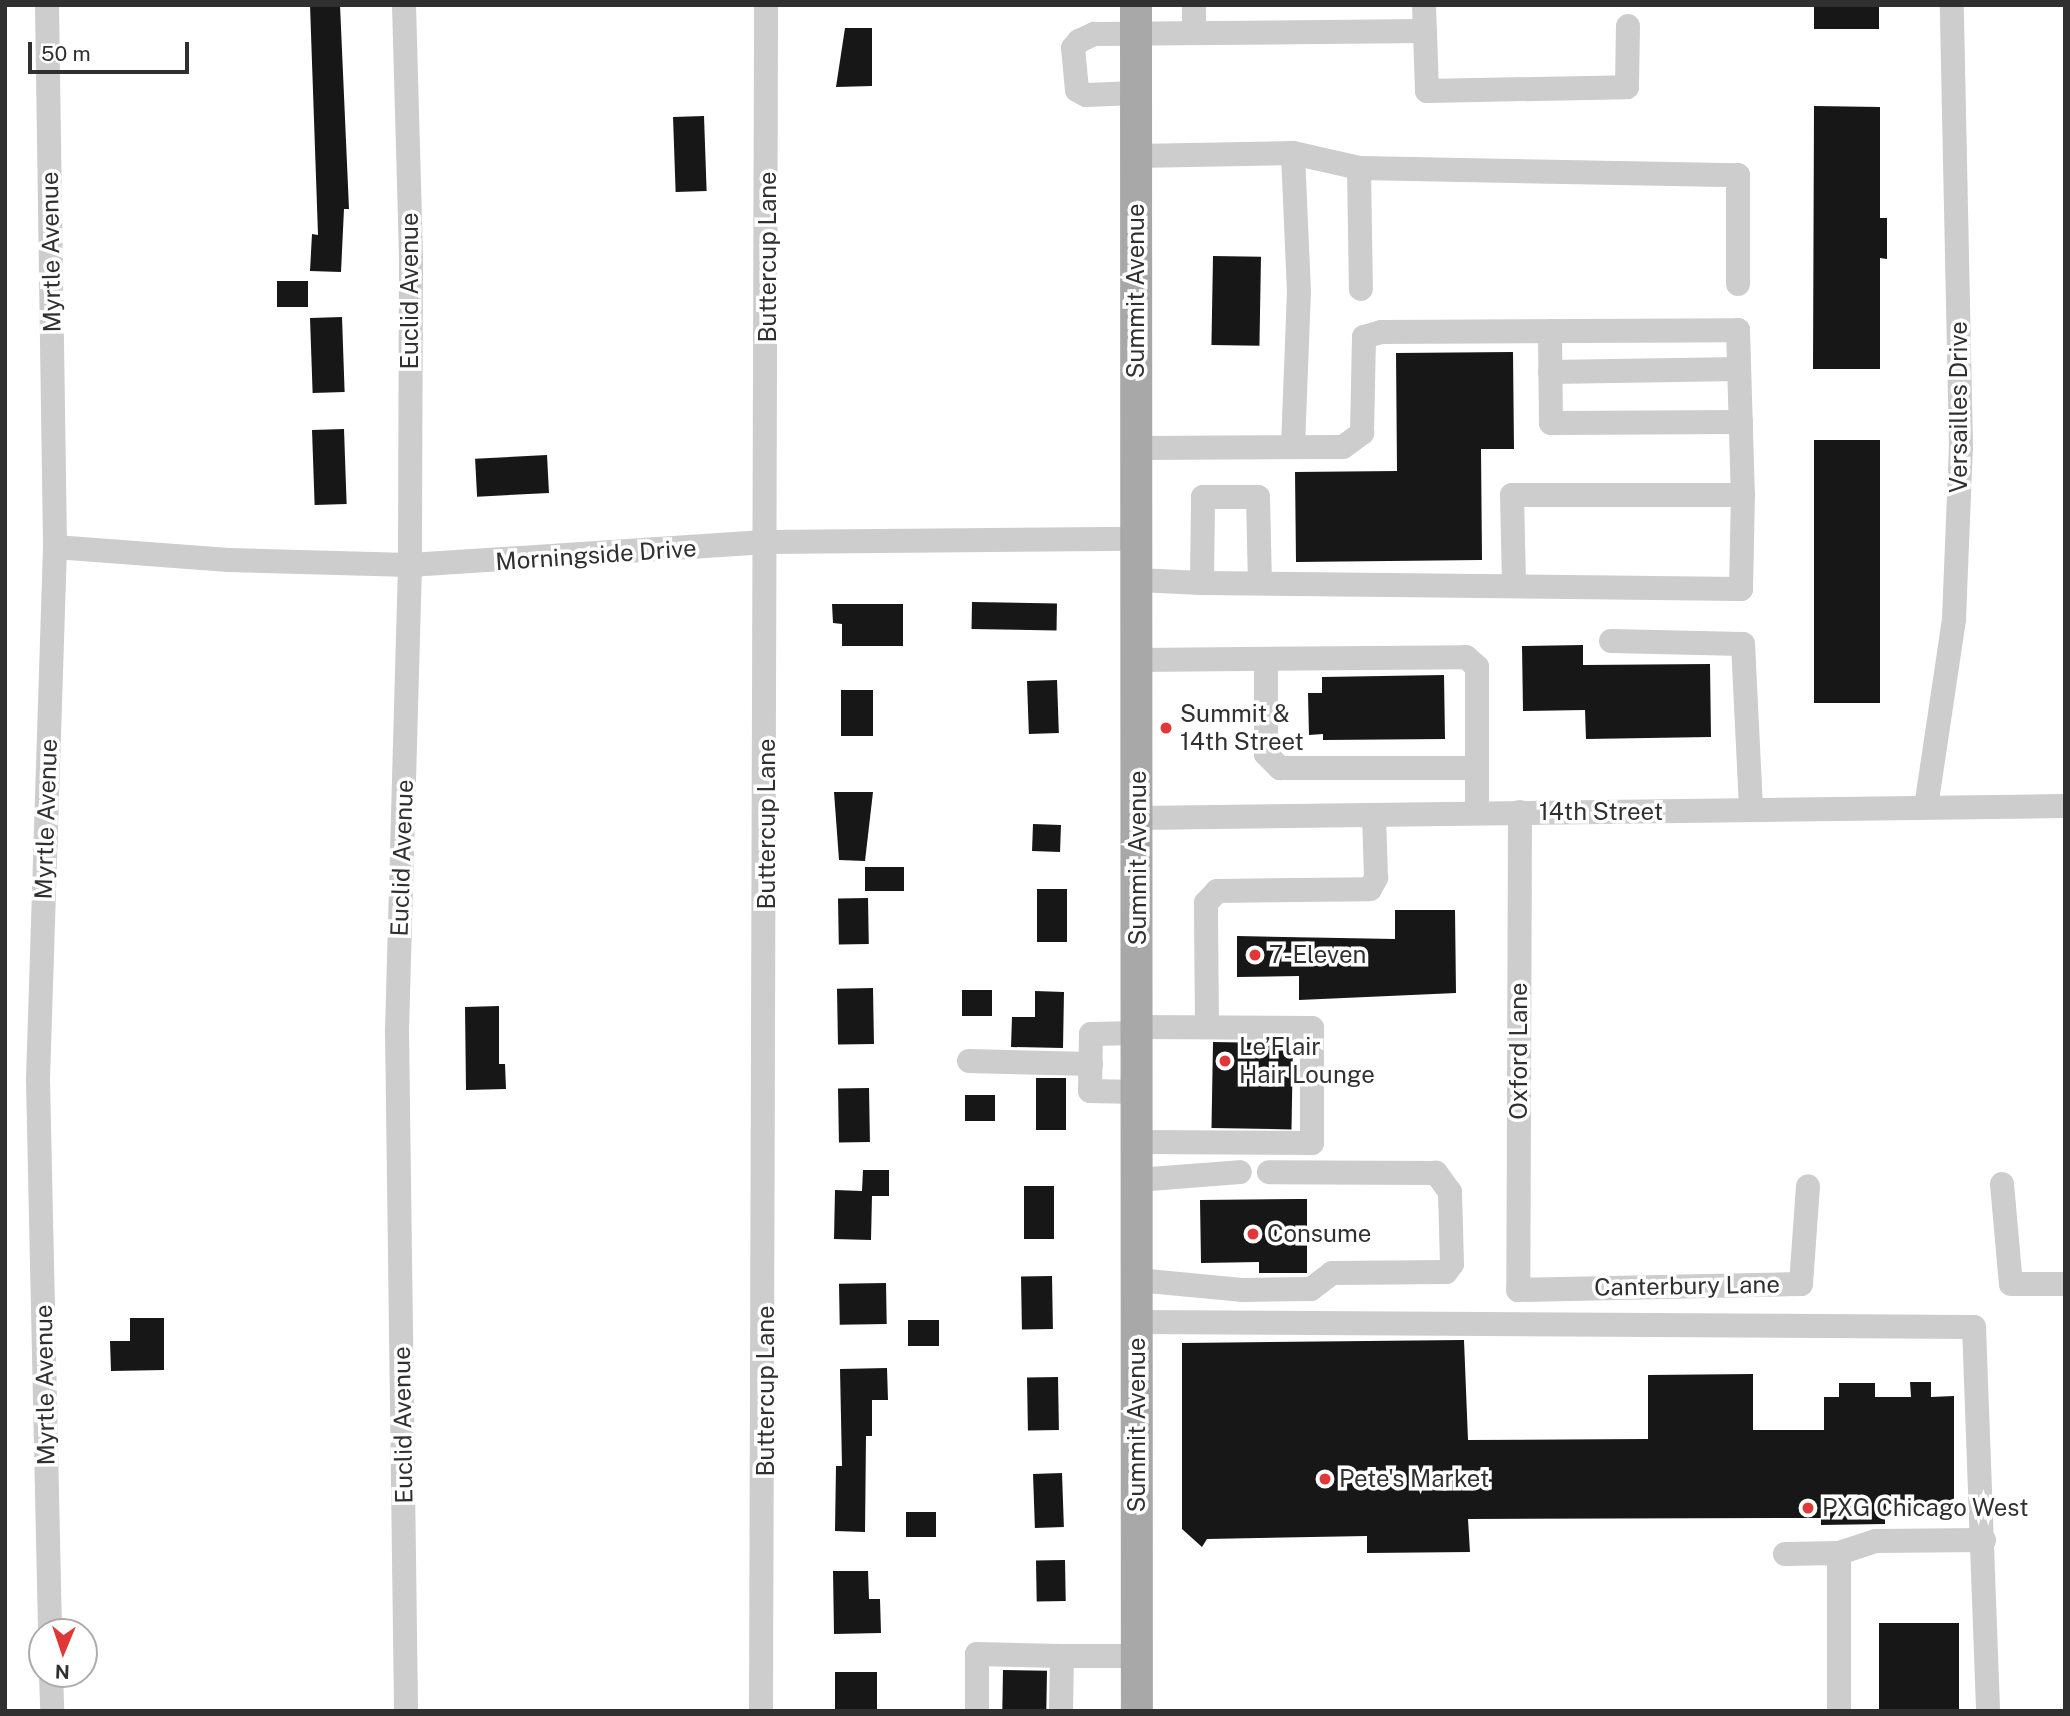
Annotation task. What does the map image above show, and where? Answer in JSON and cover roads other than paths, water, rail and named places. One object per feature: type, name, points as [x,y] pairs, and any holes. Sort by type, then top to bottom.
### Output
[{"type":"main road","name":"Summit Avenue","points":[[1136,20],[1137,1711]]},
{"type":"street","name":"Myrtle Avenue","points":[[47,5],[55,547],[38,1080],[50,1618]]},
{"type":"street","name":"Euclid Avenue","points":[[404,5],[411,258],[410,565],[397,1030],[406,1711]]},
{"type":"street","name":"Buttercup Lane","points":[[761,1711],[766,1643],[766,5]]},
{"type":"street","points":[[1194,5],[1194,33]]},
{"type":"street","points":[[1424,5],[1427,91],[1627,87],[1628,26]]},
{"type":"street","name":"Versailles Drive","points":[[1926,807],[1954,619],[1961,460],[1952,5]]},
{"type":"street","points":[[1136,93],[1081,93],[1074,79],[1073,48],[1085,36],[1136,20],[1194,33],[1425,31]]},
{"type":"street","points":[[1136,156],[1293,153],[1359,167],[1738,175],[1738,284]]},
{"type":"street","points":[[1293,153],[1299,292],[1293,447]]},
{"type":"street","points":[[1359,167],[1361,289]]},
{"type":"street","points":[[1137,448],[1343,447],[1362,433],[1364,337],[1381,332],[1738,330],[1743,495],[1741,589],[1137,580]]},
{"type":"street","points":[[1550,331],[1551,423],[1741,422]]},
{"type":"street","points":[[1550,372],[1739,369]]},
{"type":"street","points":[[1514,586],[1512,495],[1743,495]]},
{"type":"street","points":[[1202,583],[1203,497],[1258,497],[1260,583]]},
{"type":"street","name":"Morningside Drive","points":[[55,547],[229,560],[410,565],[767,542],[1137,539]]},
{"type":"street","points":[[1611,641],[1743,643],[1751,810]]},
{"type":"street","points":[[1138,660],[1466,657],[1477,667],[1477,813]]},
{"type":"street","points":[[1266,659],[1266,754],[1280,768],[1477,768]]},
{"type":"street","name":"14th Street","points":[[1138,818],[2065,806]]},
{"type":"street","name":"Oxford Lane","points":[[1518,1290],[1520,812]]},
{"type":"street","points":[[1207,1027],[1206,903],[1217,891],[1370,889],[1376,878],[1374,815]]},
{"type":"street","points":[[1138,1092],[1090,1091],[1091,1034],[1207,1027],[1312,1028],[1312,1143],[1138,1142]]},
{"type":"street","points":[[969,1060],[1091,1064]]},
{"type":"street","points":[[1137,1180],[1240,1172]]},
{"type":"street","points":[[1137,1280],[1242,1290],[1311,1289],[1332,1273],[1446,1272],[1452,1264],[1450,1192],[1436,1173],[1269,1172]]},
{"type":"street","points":[[2002,1184],[2011,1284],[2065,1284]]},
{"type":"street","name":"Canterbury Lane","points":[[1518,1290],[1801,1284],[1808,1186]]},
{"type":"street","points":[[1137,1322],[1974,1326],[1984,1540],[1988,1711]]},
{"type":"street","points":[[1784,1554],[1839,1553],[1876,1541],[1984,1540]]},
{"type":"street","points":[[1839,1553],[1839,1711]]},
{"type":"street","points":[[977,1711],[977,1654],[1137,1656]]},
{"type":"street","points":[[1060,1711],[1062,1656]]},
{"type":"street","points":[[51,1688],[52,1711]]},
{"type":"place","name":"Summit & 14th Street","points":[[1166,728]]},
{"type":"place","name":"7-Eleven","points":[[1255,955]]},
{"type":"place","name":"Le’Flair Hair Lounge","points":[[1225,1061]]},
{"type":"place","name":"Consume","points":[[1253,1234]]},
{"type":"place","name":"Pete's Market","points":[[1325,1479]]},
{"type":"place","name":"PXG Chicago West","points":[[1808,1508]]}]
